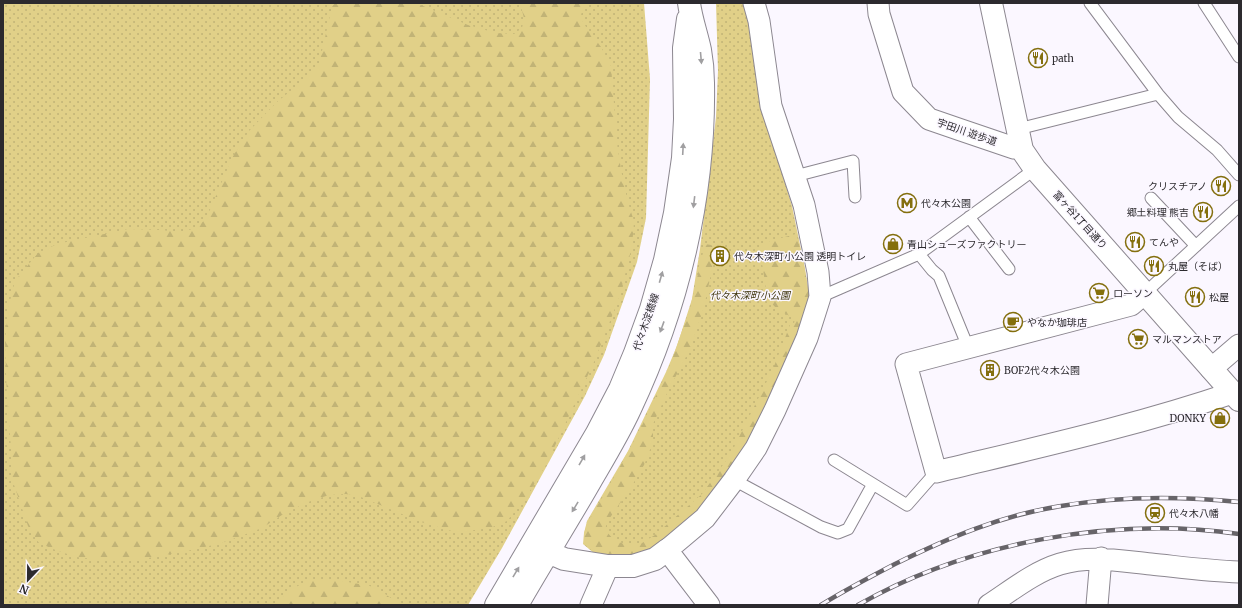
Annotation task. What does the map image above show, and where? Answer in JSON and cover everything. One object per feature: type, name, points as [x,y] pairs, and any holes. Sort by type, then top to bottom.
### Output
[{"type":"street","points":[[548,552],[564,559],[608,566],[633,566],[655,559],[667,550],[705,518],[756,448],[775,410],[808,336],[820,298],[818,272],[804,205],[771,106],[760,21],[754,3]]},
{"type":"street","name":"宇田川 遊歩道","points":[[878,3],[879,14],[903,92],[930,119],[961,130],[1016,138]]},
{"type":"street","name":"富ヶ谷1丁目通り","points":[[991,3],[1016,138],[1022,150],[1035,168],[1236,396]]},
{"type":"street","name":"代々木淀橋線","points":[[517,605],[613,443],[630,409],[648,366],[682,265],[693,216],[702,121],[703,82],[700,52],[689,5]]},
{"type":"street","name":"代々木淀橋線","points":[[496,605],[597,433],[620,389],[651,309],[665,260],[675,213],[683,158],[685,90],[684,48],[689,5]]},
{"type":"street","points":[[1145,294],[1131,305],[906,364],[936,472],[1079,438],[1236,396]]},
{"type":"street","points":[[1211,369],[1239,345]]},
{"type":"street","points":[[667,550],[710,605]]},
{"type":"street","points":[[1096,605],[1101,558]]},
{"type":"street","points":[[989,605],[1032,576],[1048,568],[1082,559],[1101,558],[1195,569],[1239,572]]},
{"type":"street","points":[[591,605],[608,566]]},
{"type":"lane","points":[[1090,3],[1158,94],[1178,117],[1217,150],[1239,175]]},
{"type":"lane","points":[[1204,3],[1239,57]]},
{"type":"lane","points":[[1016,138],[1158,94]]},
{"type":"lane","points":[[795,176],[853,162],[855,196]]},
{"type":"lane","points":[[820,298],[919,254],[1035,168]]},
{"type":"lane","points":[[1151,198],[1196,246]]},
{"type":"lane","points":[[1145,294],[1239,206]]},
{"type":"lane","points":[[969,217],[1009,269]]},
{"type":"lane","points":[[919,254],[939,276],[968,347]]},
{"type":"lane","points":[[834,460],[907,505],[936,472]]},
{"type":"lane","points":[[734,480],[821,527],[838,533],[848,529],[873,484]]},
{"type":"green space","points":[[3,3],[644,3],[650,79],[646,218],[637,262],[604,355],[585,396],[502,548],[468,605],[3,605]]},
{"type":"green space","points":[[335,3],[416,3],[468,25],[496,33],[514,34],[522,28],[524,18],[520,3],[589,3],[581,14],[582,20],[601,47],[611,66],[617,143],[621,170],[628,203],[634,221],[632,247],[619,298],[594,362],[546,465],[525,499],[507,521],[490,528],[452,531],[421,522],[361,497],[346,494],[329,495],[308,502],[285,513],[262,528],[222,543],[137,560],[108,561],[77,557],[39,543],[28,526],[12,479],[5,343],[8,309],[15,281],[38,253],[57,244],[128,229],[183,232],[195,228],[206,219],[233,156],[249,131],[277,102],[314,72],[319,64],[332,7]]},
{"type":"green space","name":"代々木深町小公園","points":[[716,3],[746,3],[761,104],[792,206],[809,295],[802,325],[707,503],[665,540],[644,553],[619,557],[595,554],[583,544],[587,521],[628,451],[666,372],[677,346],[692,299],[700,249],[716,117],[718,71]]},
{"type":"green space","points":[[796,234],[803,258],[809,295],[801,327],[760,420],[730,475],[707,501],[665,539],[643,553],[620,557],[595,553],[584,544],[584,533],[588,521],[639,432],[670,365],[690,308],[705,244],[717,246],[704,307],[690,349],[653,424],[653,442],[644,465],[630,489],[607,522],[605,530],[615,541],[628,545],[642,543],[655,535],[702,494],[730,455],[773,369],[790,325],[794,323],[795,319],[779,310],[769,300],[759,244]]},
{"type":"green space","points":[[331,579],[370,586],[401,605],[278,605],[286,593],[308,580]]},
{"type":"railway","points":[[821,605],[876,574],[935,545],[997,521],[1018,515],[1061,506],[1105,500],[1172,498],[1239,502]]},
{"type":"railway","points":[[858,605],[901,583],[946,565],[994,550],[1043,539],[1093,532],[1142,529],[1191,529],[1239,534]]},
{"type":"place","name":"path","points":[[1038,58]]},
{"type":"place","name":"クリスチアノ","points":[[1221,186]]},
{"type":"place","name":"代々木公園","points":[[907,203]]},
{"type":"place","name":"郷土料理 熊吉","points":[[1203,212]]},
{"type":"place","name":"てんや","points":[[1135,242]]},
{"type":"place","name":"青山シューズファクトリー","points":[[893,244]]},
{"type":"place","name":"代々木深町小公園 透明トイレ","points":[[720,256]]},
{"type":"place","name":"丸屋（そば）","points":[[1154,266]]},
{"type":"place","name":"ローソン","points":[[1099,293]]},
{"type":"place","name":"松屋","points":[[1195,297]]},
{"type":"place","name":"やなか珈琲店","points":[[1013,322]]},
{"type":"place","name":"マルマンストア","points":[[1138,339]]},
{"type":"place","name":"BOF2代々木公園","points":[[990,370]]},
{"type":"place","name":"DONKY","points":[[1220,418]]},
{"type":"place","name":"代々木八幡","points":[[1155,513]]}]
